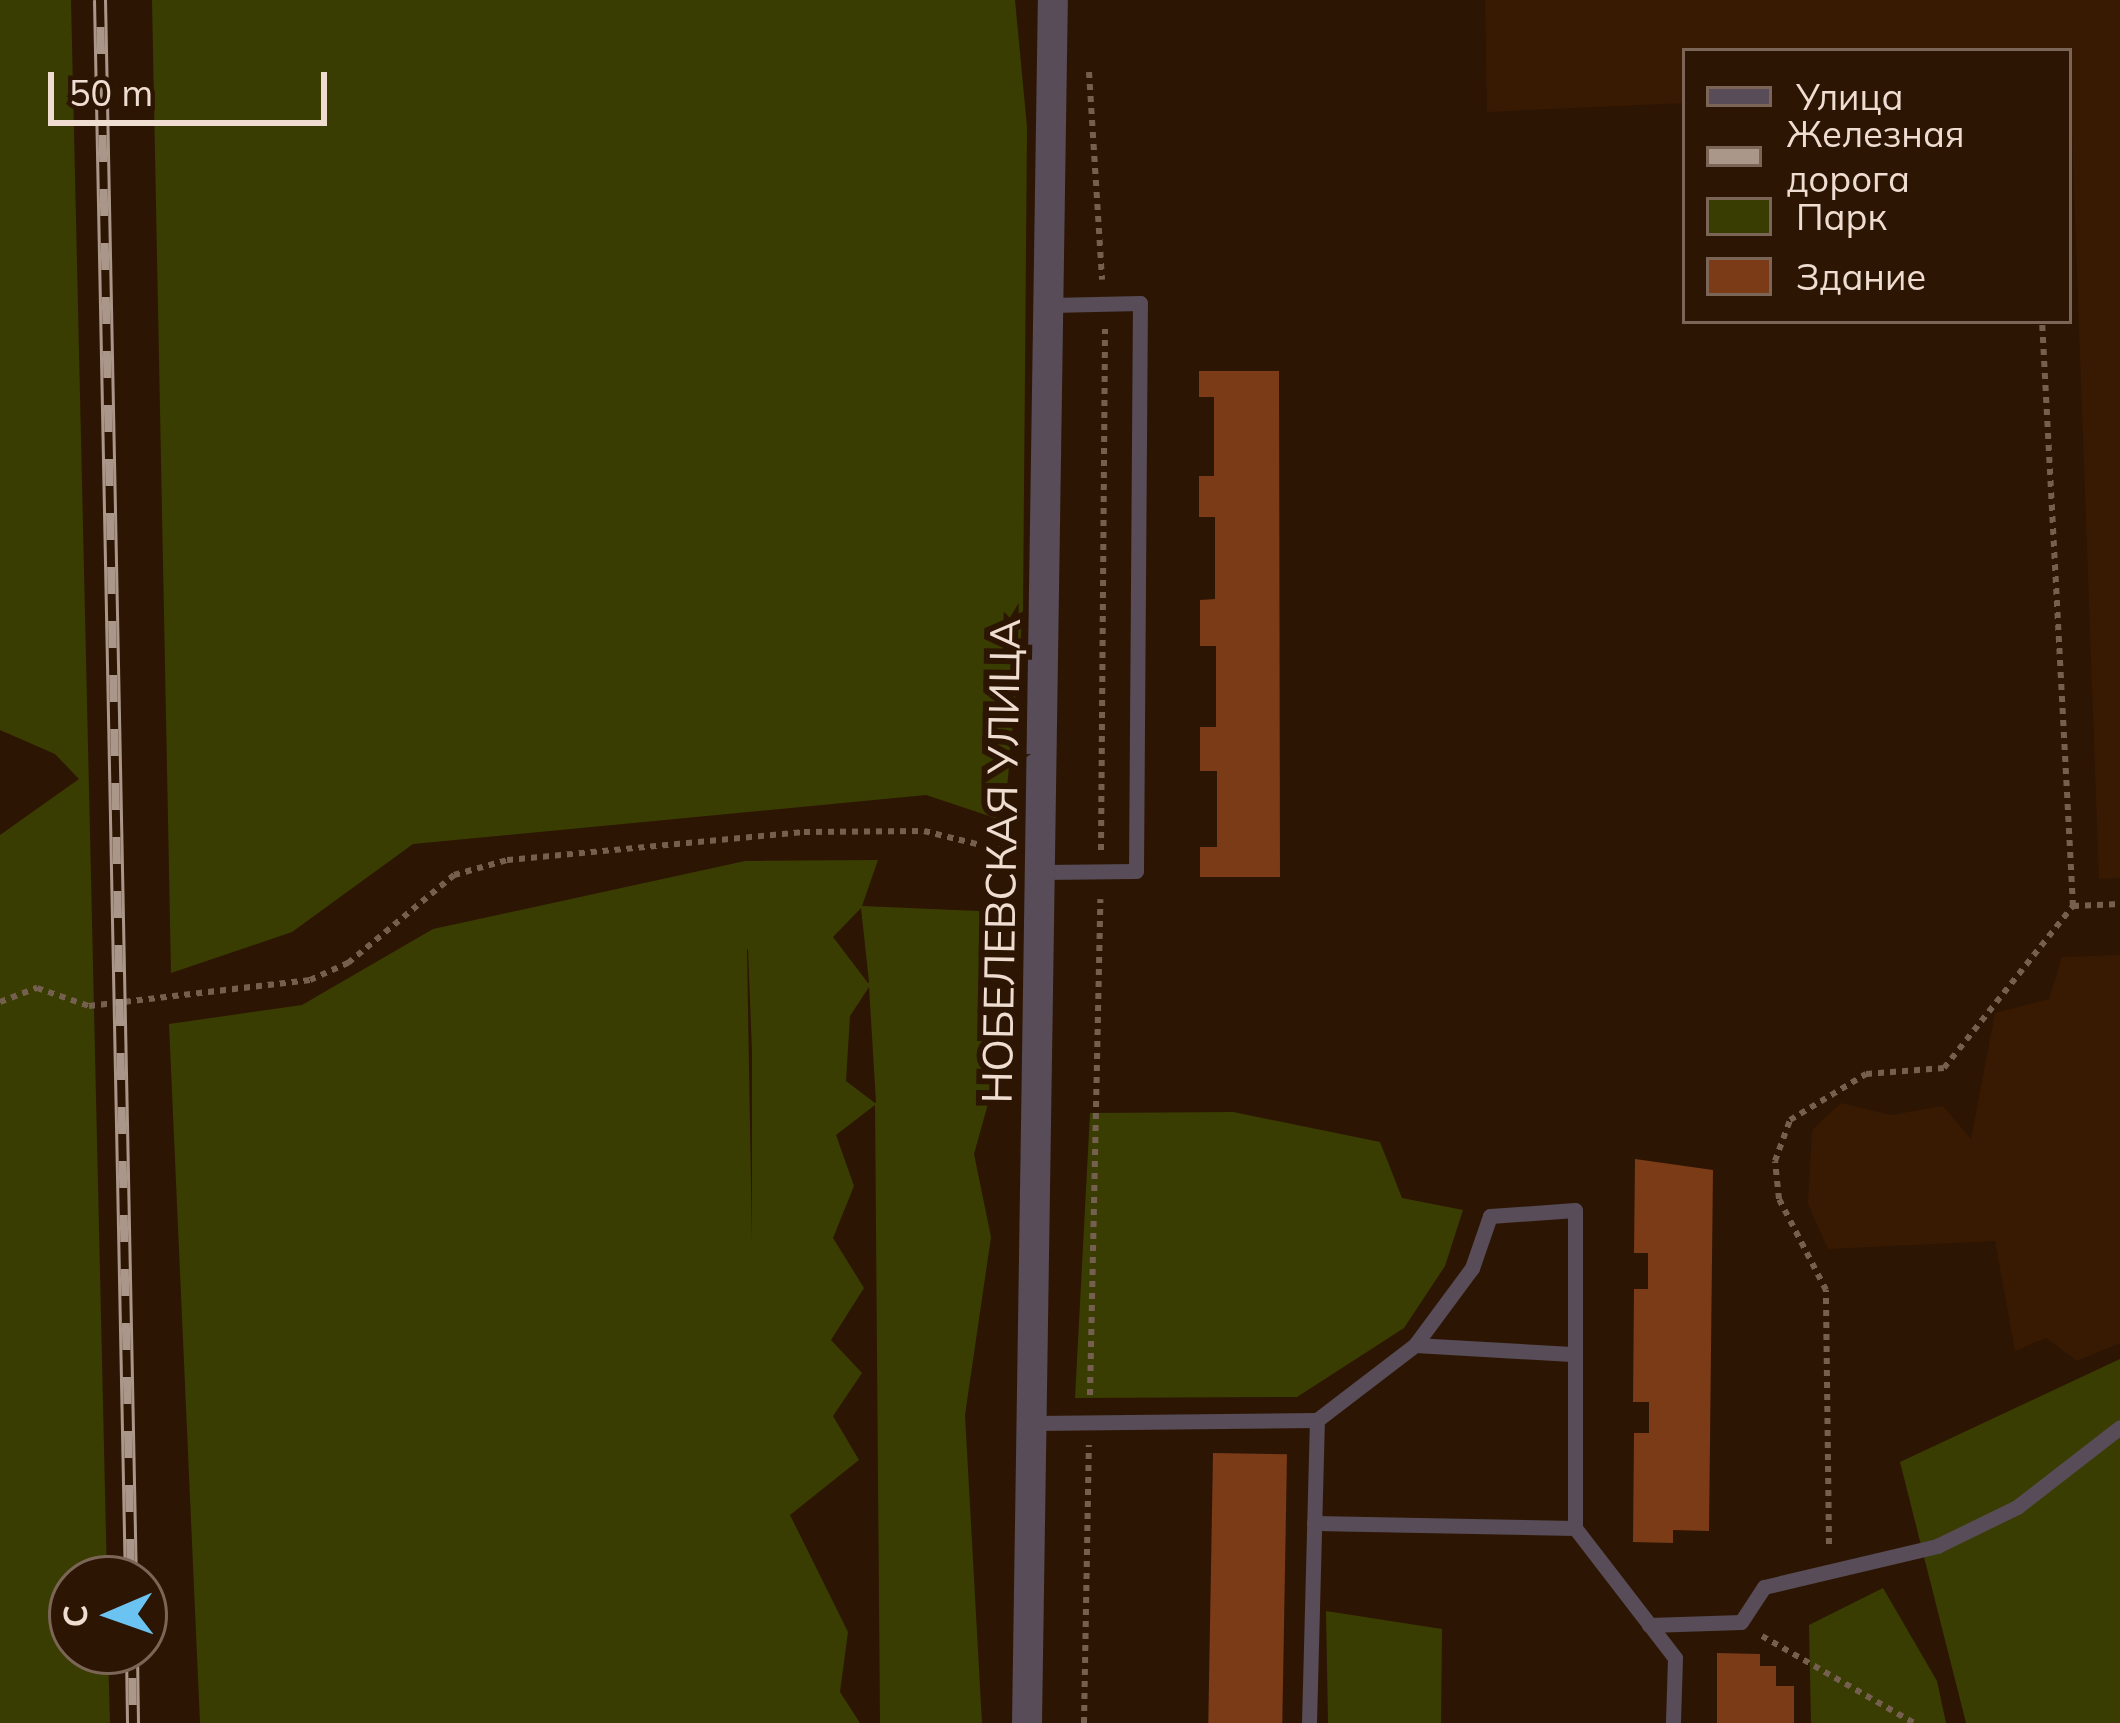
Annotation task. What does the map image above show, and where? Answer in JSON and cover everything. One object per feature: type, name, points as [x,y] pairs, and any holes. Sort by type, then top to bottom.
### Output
[{"type":"street","name":"НОБЕЛЕВСКАЯ УЛИЦА","points":[[1027,1723],[1053,0]]},
{"type":"lane","points":[[1043,872],[1136,871],[1140,304],[1051,304]]},
{"type":"lane","points":[[1033,1423],[1317,1420],[1415,1345],[1472,1268],[1490,1216],[1575,1210],[1575,1528],[1675,1658],[1673,1723]]},
{"type":"lane","points":[[1415,1345],[1572,1354]]},
{"type":"lane","points":[[1310,1723],[1317,1420]]},
{"type":"lane","points":[[1649,1625],[1741,1622],[1764,1587],[1826,1577],[1937,1546],[2017,1507],[2120,1427]]},
{"type":"lane","points":[[1314,1523],[1575,1528]]},
{"type":"path","points":[[1826,1577],[1834,1431],[1826,1290],[1779,1199],[1775,1161],[1790,1120],[1866,1074],[1944,1068],[2073,906],[2042,324]]},
{"type":"path","points":[[0,1002],[37,988],[89,1006],[310,980],[348,963],[454,874],[507,860],[924,832],[1001,847],[1043,872]]},
{"type":"path","points":[[2073,906],[2120,904]]},
{"type":"path","points":[[1741,1622],[1914,1723]]},
{"type":"shaded area","points":[[1485,0],[2120,0],[2120,878],[2099,879],[2072,48],[1682,48],[1682,103],[1487,112]]},
{"type":"shaded area","points":[[2120,955],[2120,1343],[2077,1361],[2046,1338],[2015,1351],[1995,1241],[1828,1249],[1808,1204],[1812,1130],[1841,1103],[1891,1115],[1943,1106],[1971,1139],[1995,1013],[2049,999],[2062,957]]},
{"type":"green space","points":[[0,0],[71,0],[106,1555],[48,1555],[48,1675],[109,1675],[110,1723],[0,1723],[0,835],[79,779],[55,754],[0,730]]},
{"type":"green space","points":[[152,0],[1015,0],[1027,127],[1023,612],[1004,821],[926,795],[413,844],[292,932],[171,973]]},
{"type":"green space","points":[[878,860],[862,906],[979,911],[994,1082],[974,1154],[991,1237],[965,1415],[982,1723],[880,1723],[875,1105],[836,1135],[854,1186],[833,1238],[864,1288],[831,1340],[862,1373],[833,1416],[859,1460],[790,1515],[848,1632],[840,1692],[860,1723],[200,1723],[169,1024],[302,1005],[433,929],[745,861]],"holes":[[[861,908],[869,982],[868,983],[833,937]],[[747,950],[752,1053],[752,1242]],[[869,987],[875,1103],[846,1081],[850,1016]]]},
{"type":"green space","points":[[1233,1112],[1380,1142],[1402,1198],[1463,1210],[1445,1266],[1404,1328],[1297,1397],[1075,1398],[1090,1113]]},
{"type":"green space","points":[[2120,1359],[2120,1723],[1966,1723],[1900,1462]]},
{"type":"green space","points":[[1883,1588],[1937,1681],[1946,1723],[1811,1723],[1809,1625]]},
{"type":"green space","points":[[1326,1611],[1442,1629],[1441,1723],[1328,1723]]},
{"type":"building","points":[[1199,371],[1279,371],[1280,877],[1200,877],[1200,847],[1217,847],[1217,771],[1200,771],[1200,727],[1216,727],[1216,646],[1200,646],[1200,600],[1215,599],[1215,517],[1199,517],[1199,476],[1214,476],[1214,397],[1199,397]]},
{"type":"building","points":[[1635,1159],[1713,1170],[1709,1531],[1673,1530],[1673,1543],[1633,1542],[1634,1433],[1649,1433],[1649,1402],[1633,1402],[1634,1289],[1648,1289],[1648,1253],[1634,1253]]},
{"type":"building","points":[[1213,1453],[1287,1454],[1282,1723],[1208,1723]]},
{"type":"building","points":[[1717,1653],[1760,1654],[1760,1666],[1776,1666],[1776,1686],[1794,1686],[1794,1723],[1717,1723]]},
{"type":"railway","points":[[100,0],[131,1555]]},
{"type":"railway","points":[[132,1675],[133,1723]]}]
